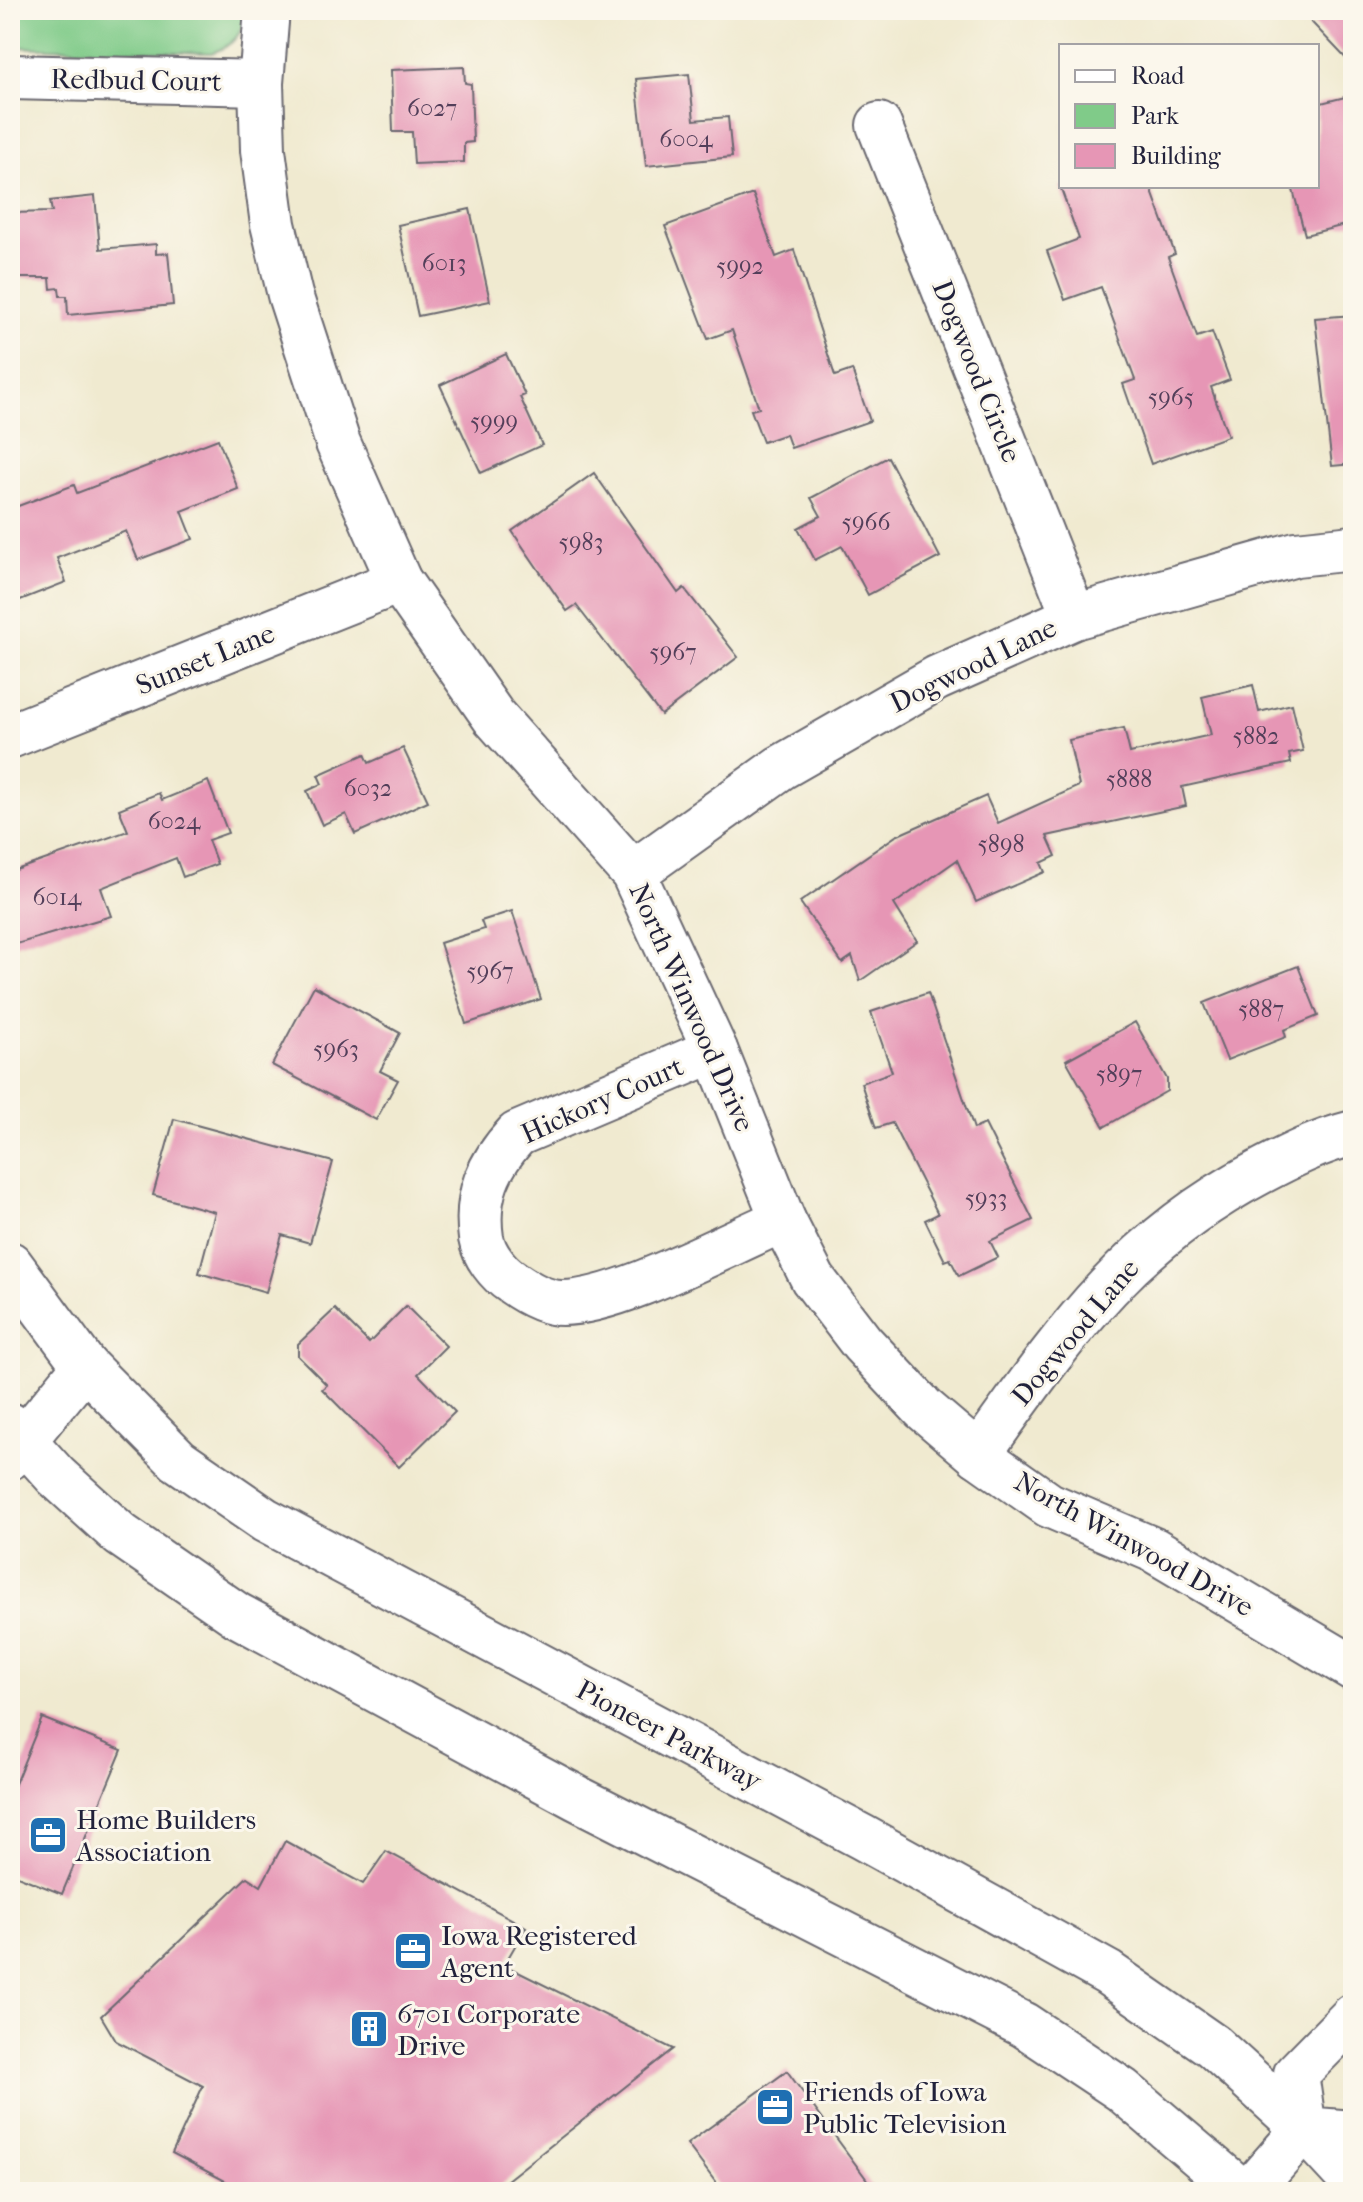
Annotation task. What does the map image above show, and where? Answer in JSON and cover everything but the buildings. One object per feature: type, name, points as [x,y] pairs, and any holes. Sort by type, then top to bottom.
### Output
[{"type":"street","name":"North Winwood Drive","points":[[267,10],[261,83],[263,150],[271,209],[290,295],[338,443],[399,581],[494,717],[633,873],[715,1050],[783,1220],[813,1279],[862,1343],[924,1409],[978,1455],[1049,1505],[1154,1550],[1353,1668]]},
{"type":"street","name":"Redbud Court","points":[[10,77],[261,83]]},
{"type":"street","name":"Dogwood Circle","points":[[879,125],[1074,617]]},
{"type":"street","name":"Dogwood Lane","points":[[633,873],[793,761],[937,678],[1074,617],[1296,554],[1353,548]]},
{"type":"street","name":"Sunset Lane","points":[[10,736],[399,581]]},
{"type":"street","name":"Hickory Court","points":[[715,1050],[517,1134],[497,1155],[483,1184],[478,1216],[483,1248],[503,1277],[529,1294],[558,1303],[598,1300],[783,1220]]},
{"type":"street","name":"Dogwood Lane","points":[[978,1455],[1113,1277],[1159,1235],[1208,1199],[1318,1142],[1353,1133]]},
{"type":"street","name":"Pioneer Parkway","points":[[10,1264],[85,1366],[178,1460],[265,1520],[862,1837],[1108,1973],[1213,2046],[1304,2129],[1353,2182]]},
{"type":"street","points":[[85,1366],[15,1441],[121,1535],[237,1615],[577,1798],[1024,2025],[1122,2090],[1242,2192]]},
{"type":"street","points":[[1249,2192],[1304,2129],[1296,2074],[1353,2016]]},
{"type":"street","points":[[1304,2129],[1353,2133]]},
{"type":"green space","points":[[10,10],[247,10],[236,38],[226,47],[211,53],[10,47]]},
{"type":"place","name":"Home Builders Association","points":[[48,1835]]},
{"type":"place","name":"Iowa Registered Agent","points":[[413,1951]]},
{"type":"place","name":"6701 Corporate Drive","points":[[369,2029]]},
{"type":"place","name":"Friends of Iowa Public Television","points":[[775,2107]]}]
